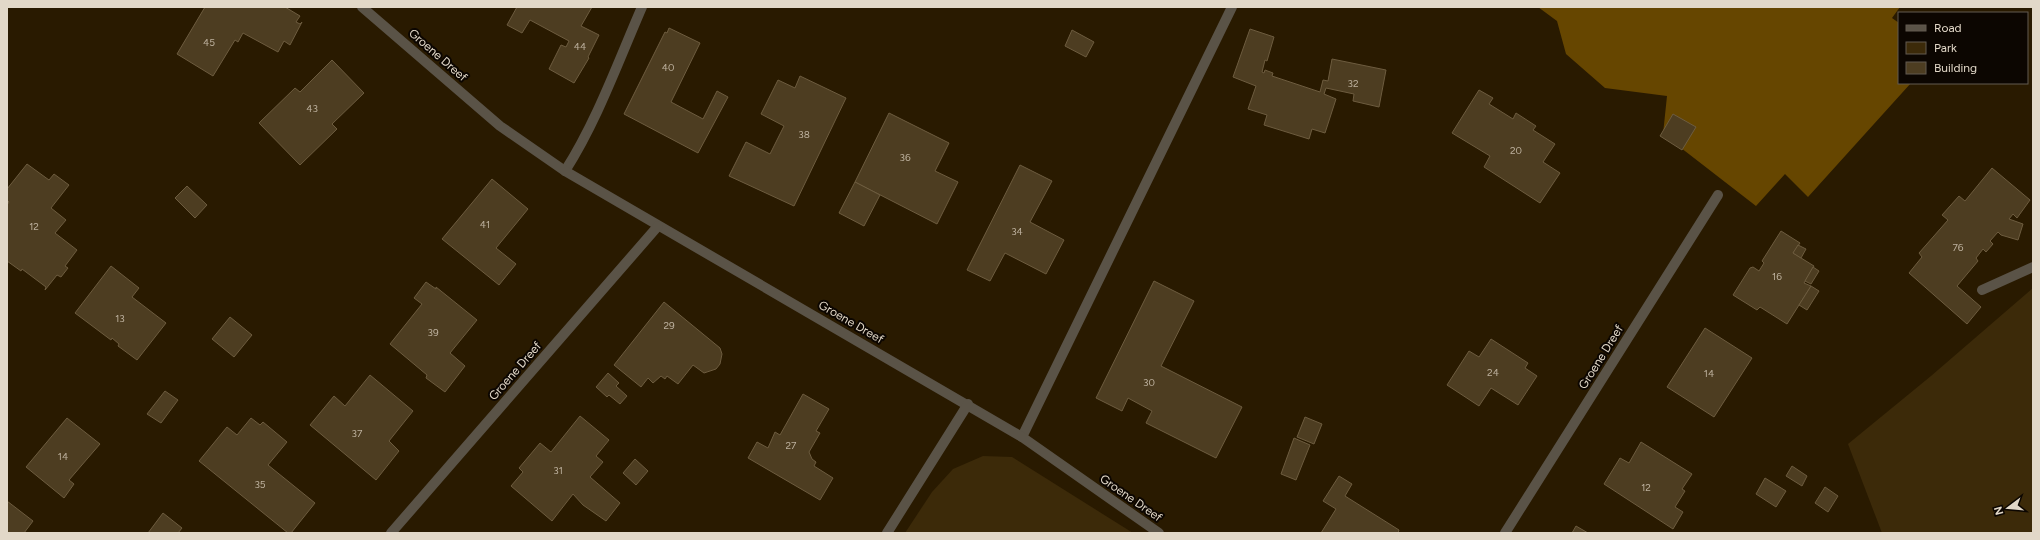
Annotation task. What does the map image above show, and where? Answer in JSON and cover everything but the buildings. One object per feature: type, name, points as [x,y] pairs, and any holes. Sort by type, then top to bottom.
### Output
[{"type":"street","name":"Groene Dreef","points":[[362,7],[500,126],[564,171],[968,404],[1022,437],[1159,533]]},
{"type":"street","points":[[564,171],[574,156],[600,102],[642,7]]},
{"type":"street","points":[[1022,437],[1232,7]]},
{"type":"street","name":"Groene Dreef","points":[[1505,533],[1718,195]]},
{"type":"street","name":"Groene Dreef","points":[[391,533],[658,226]]},
{"type":"street","points":[[1982,290],[2033,266]]},
{"type":"street","points":[[887,533],[968,404]]},
{"type":"green space","points":[[2033,288],[2033,533],[1882,533],[1848,444],[1931,376]]},
{"type":"green space","points":[[983,456],[1012,457],[1133,533],[905,533],[932,492],[953,469]]},
{"type":"shaded area","points":[[1538,7],[1900,7],[1892,18],[1898,22],[1898,84],[1910,84],[1808,197],[1785,174],[1756,206],[1663,134],[1667,96],[1605,88],[1566,54],[1557,21]]}]
